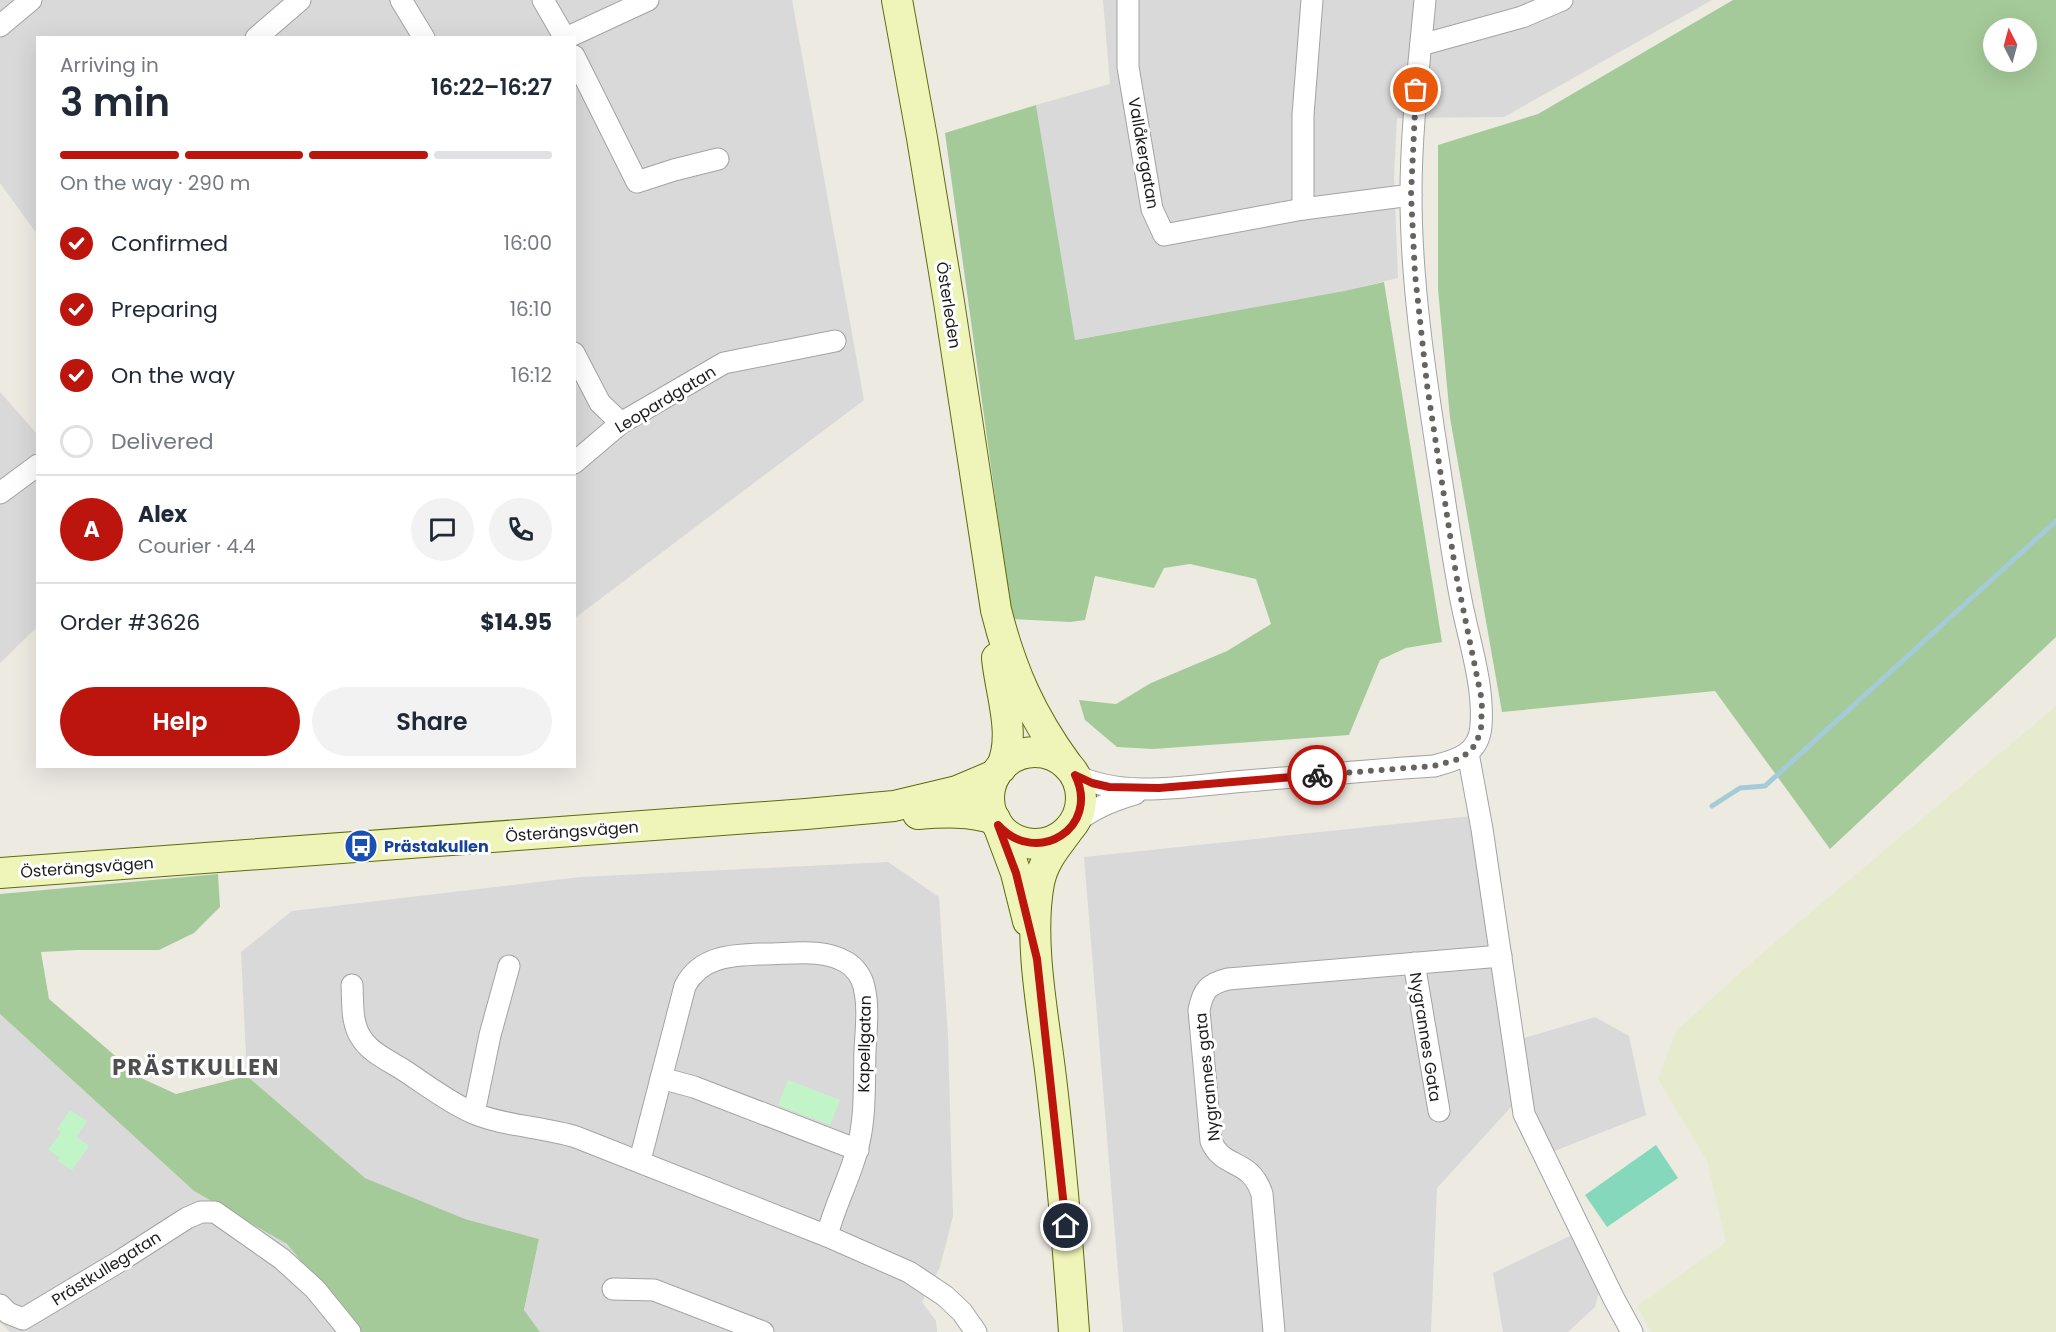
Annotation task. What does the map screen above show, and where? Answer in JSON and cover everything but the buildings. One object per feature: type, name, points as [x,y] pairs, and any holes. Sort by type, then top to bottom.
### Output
[{"type":"street","points":[[0,26],[31,0]]},
{"type":"street","points":[[258,36],[300,0]]},
{"type":"street","points":[[401,0],[423,36]]},
{"type":"street","points":[[543,0],[565,36]]},
{"type":"street","points":[[570,36],[648,0]]},
{"type":"street","name":"Österleden","points":[[897,0],[948,290],[996,610],[999,672],[1008,733],[1006,757],[990,788],[989,801],[1016,873],[1037,959]]},
{"type":"street","name":"Vallåkergatan","points":[[1128,0],[1128,67],[1152,209],[1164,235],[1303,209],[1411,195]]},
{"type":"street","points":[[1303,209],[1303,115],[1312,0]]},
{"type":"street","points":[[998,772],[1014,757],[1038,752],[1054,756],[1092,783],[1109,787],[1159,788],[1434,766],[1456,760],[1468,753],[1476,744],[1481,729],[1482,701],[1456,574],[1427,385],[1415,274],[1411,195],[1416,90],[1425,0]]},
{"type":"street","points":[[1421,45],[1522,16],[1562,0]]},
{"type":"street","points":[[576,60],[637,182],[718,159]]},
{"type":"street","name":"Leopardgatan","points":[[576,460],[621,423],[724,363],[836,341]]},
{"type":"street","points":[[576,357],[600,403],[621,423]]},
{"type":"street","points":[[0,493],[36,466]]},
{"type":"street","name":"Österleden","points":[[996,610],[1008,653],[1022,690],[1050,741],[1071,770],[1081,796],[1079,812],[1047,858],[1039,880],[1036,916],[1037,959],[1055,1108],[1074,1332]]},
{"type":"street","points":[[1468,753],[1482,829],[1524,1114],[1632,1332]]},
{"type":"street","name":"Österängsvägen","points":[[0,873],[894,806],[957,791],[998,772]]},
{"type":"street","points":[[996,822],[1014,839],[1035,844],[1052,841],[1089,812],[1105,803],[1159,788]]},
{"type":"street","name":"Österängsvägen","points":[[0,885],[894,815],[959,812],[978,814],[996,822]]},
{"type":"street","name":"Kapellgatan","points":[[640,1160],[690,978],[705,964],[726,957],[802,953],[834,957],[846,962],[861,978],[865,987],[866,1021],[864,1097],[858,1150],[832,1215],[827,1236]]},
{"type":"street","name":"Nygrannes gata","points":[[1274,1332],[1262,1194],[1255,1177],[1247,1169],[1221,1156],[1214,1149],[1211,1141],[1199,1010],[1202,995],[1218,981],[1228,979],[1501,956]]},
{"type":"street","name":"Nygrannes Gata","points":[[1414,963],[1439,1111]]},
{"type":"street","points":[[474,1113],[490,1035],[509,966]]},
{"type":"street","points":[[352,985],[353,1014],[362,1039],[385,1058],[474,1113],[558,1131],[640,1160],[827,1236],[909,1272],[927,1283],[962,1312],[976,1332]]},
{"type":"street","points":[[661,1078],[694,1087],[858,1150]]},
{"type":"street","name":"Prästkullegatan","points":[[0,1305],[8,1313],[23,1319],[187,1218],[201,1212],[215,1212],[282,1259],[315,1289],[350,1332]]},
{"type":"street","points":[[614,1289],[654,1290],[763,1332]]},
{"type":"shaded area","points":[[0,0],[792,0],[864,400],[576,617],[576,36],[36,36],[36,233],[0,183]]},
{"type":"shaded area","points":[[1103,0],[1712,0],[1504,117],[1397,118],[1394,176],[1398,278],[1344,291],[1074,340],[1036,105],[1110,84]]},
{"type":"shaded area","points":[[0,392],[36,433],[36,628],[0,663]]},
{"type":"shaded area","points":[[1472,816],[1504,1044],[1595,1017],[1629,1036],[1646,1115],[1552,1152],[1532,1103],[1511,1107],[1437,1188],[1431,1332],[1123,1332],[1084,857]]},
{"type":"shaded area","points":[[888,862],[939,897],[948,1037],[953,1216],[940,1267],[922,1302],[936,1321],[937,1332],[540,1332],[524,1311],[539,1239],[465,1219],[365,1178],[247,1076],[241,952],[292,911],[581,877]]},
{"type":"shaded area","points":[[0,1014],[194,1191],[287,1244],[359,1332],[10,1332],[0,1322]]},
{"type":"shaded area","points":[[1572,1235],[1599,1291],[1595,1307],[1568,1332],[1503,1332],[1493,1273]]},
{"type":"green space","points":[[1733,0],[2056,0],[2056,637],[1830,849],[1715,691],[1502,712],[1450,418],[1438,289],[1438,145],[1538,114]]},
{"type":"green space","points":[[1036,105],[1075,340],[1384,282],[1442,642],[1406,648],[1380,660],[1349,735],[1153,749],[1117,747],[1085,720],[1079,700],[1116,704],[1151,683],[1227,651],[1271,624],[1256,579],[1190,564],[1164,568],[1154,588],[1095,576],[1085,620],[1070,622],[1012,619],[945,133]]},
{"type":"green space","points":[[2056,706],[2056,1332],[1651,1332],[1637,1306],[1726,1242],[1707,1161],[1658,1079],[1676,1031],[1760,955]]},
{"type":"green space","points":[[218,874],[220,907],[194,933],[159,950],[41,952],[49,999],[141,1078],[176,1094],[247,1076],[365,1178],[465,1219],[539,1239],[524,1310],[540,1332],[359,1332],[287,1244],[194,1191],[0,1014],[0,894]]},
{"type":"green space","points":[[788,1080],[840,1100],[830,1125],[778,1105]]},
{"type":"green space","points":[[70,1110],[87,1121],[76,1137],[89,1146],[72,1170],[58,1161],[60,1158],[48,1150],[61,1132],[57,1129]]},
{"type":"green space","points":[[1656,1145],[1678,1178],[1607,1227],[1585,1195]]},
{"type":"waterway","points":[[1712,806],[1740,788],[1765,786],[2056,521]]},
{"type":"way so far","points":[[1317,775],[1434,766],[1456,760],[1468,753],[1476,744],[1481,729],[1482,701],[1456,574],[1427,385],[1415,274],[1411,195],[1416,90]]},
{"type":"place","name":"Prästakullen","points":[[361,846]]},
{"type":"district","name":"PRÄSTKULLEN","points":[[196,1067]]},
{"type":"route","points":[[1066,1226],[1054,1097],[1037,959],[1016,873],[998,825],[1014,839],[1027,843],[1044,843],[1060,837],[1067,832],[1076,819],[1081,804],[1080,789],[1075,775],[1092,783],[1109,787],[1159,788],[1317,775]]}]
